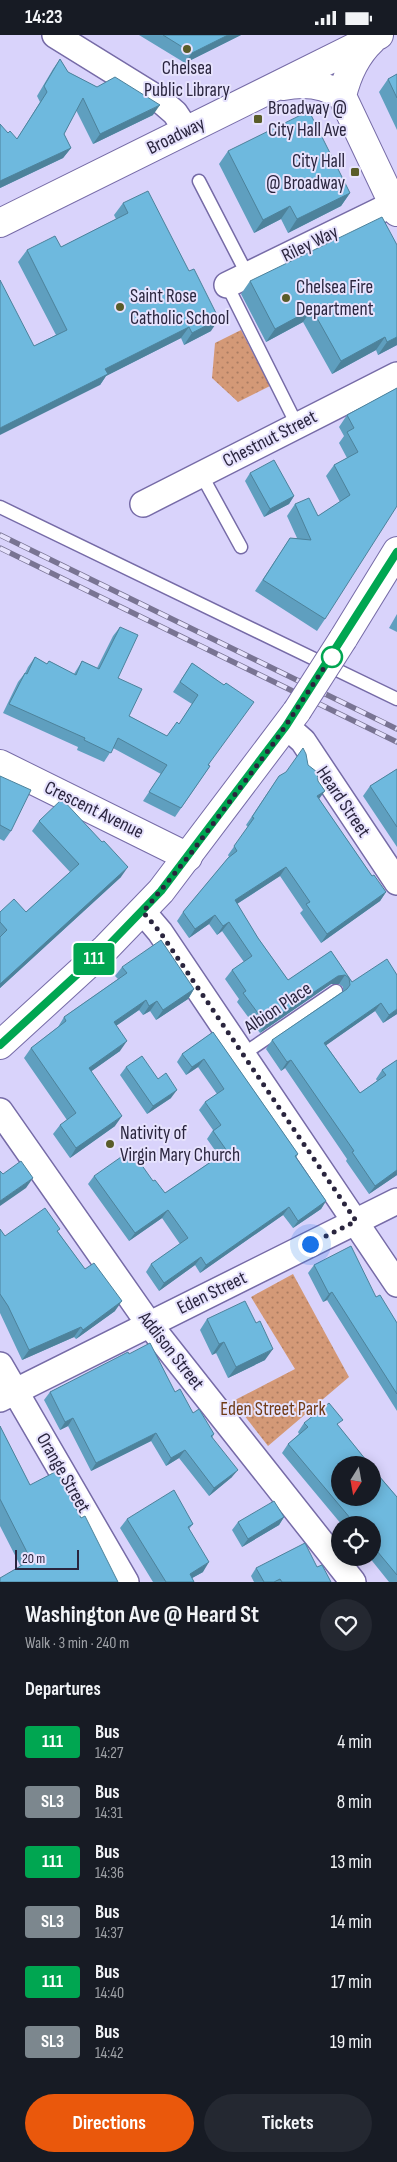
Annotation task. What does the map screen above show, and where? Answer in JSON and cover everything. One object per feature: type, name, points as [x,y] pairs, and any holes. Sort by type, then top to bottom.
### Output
[{"type":"main road","name":"Broadway","points":[[0,223],[375,36]]},
{"type":"main road","points":[[342,97],[352,65],[358,55],[375,36]]},
{"type":"main road","points":[[270,90],[286,86],[314,85],[326,88],[342,97],[395,208]]},
{"type":"main road","points":[[0,1045],[143,912],[188,857],[292,718],[397,551]]},
{"type":"main road","name":"Crescent Avenue","points":[[0,764],[188,857]]},
{"type":"street","points":[[56,35],[160,100],[176,113],[187,131]]},
{"type":"street","name":"Riley Way","points":[[237,279],[395,208]]},
{"type":"street","name":"Chestnut Street","points":[[143,504],[397,375]]},
{"type":"street","name":"Heard Street","points":[[292,718],[303,741],[397,882]]},
{"type":"street","points":[[143,912],[160,932],[397,1284]]},
{"type":"street","name":"Addison Street","points":[[0,1111],[149,1324],[353,1582]]},
{"type":"street","name":"Eden Street","points":[[8,1395],[397,1201]]},
{"type":"street","name":"Orange Street","points":[[0,1365],[8,1395],[126,1582]]},
{"type":"lane","points":[[199,181],[297,425]]},
{"type":"lane","points":[[201,474],[241,547]]},
{"type":"lane","points":[[0,507],[397,699]]},
{"type":"lane","name":"Albion Place","points":[[242,1055],[336,991]]},
{"type":"green space","points":[[241,330],[270,386],[238,402],[212,378],[215,343]]},
{"type":"green space","name":"Eden Street Park","points":[[293,1274],[349,1377],[268,1446],[233,1401],[295,1369],[251,1297]]},
{"type":"building","points":[[163,35],[228,35],[192,53]]},
{"type":"building","points":[[60,59],[68,72],[97,87],[115,77],[160,105],[100,134],[83,98],[64,134],[71,148],[0,181],[0,124],[17,139],[47,92],[44,86]]},
{"type":"building","points":[[397,74],[397,98],[388,79]]},
{"type":"building","points":[[309,111],[350,193],[297,219],[290,206],[263,220],[228,151]]},
{"type":"building","name":"Saint Rose Catholic School","points":[[148,191],[189,271],[194,269],[219,319],[192,333],[189,327],[105,369],[108,374],[0,428],[0,280],[34,346],[67,330],[27,250],[55,236],[61,247],[128,213],[123,203]]},
{"type":"building","name":"Chelsea Fire Department","points":[[382,217],[397,245],[397,337],[387,342],[385,337],[341,361],[312,309],[275,329],[250,281]]},
{"type":"building","points":[[397,388],[397,506],[325,619],[263,580],[290,538],[311,540],[295,504],[309,498],[318,516],[350,495],[334,465],[358,452],[347,432],[354,428],[347,415]]},
{"type":"building","points":[[274,460],[294,496],[270,509],[250,473]]},
{"type":"building","points":[[120,627],[138,635],[118,678],[142,689],[129,716],[167,736],[177,722],[179,724],[198,695],[180,682],[192,663],[224,685],[226,683],[254,702],[208,765],[210,766],[181,808],[149,792],[167,765],[118,738],[111,753],[84,740],[85,738],[9,704],[35,657],[47,664],[49,661],[76,675],[82,661],[99,669]]},
{"type":"building","points":[[303,748],[308,765],[317,772],[318,781],[325,791],[317,796],[372,876],[374,875],[386,892],[327,934],[306,904],[310,902],[286,867],[235,900],[258,938],[288,980],[331,951],[352,982],[387,959],[397,975],[397,1009],[389,1015],[381,1003],[324,1043],[360,1093],[386,1075],[382,1070],[397,1060],[397,1170],[375,1186],[352,1152],[354,1151],[291,1060],[287,1062],[272,1040],[347,989],[350,985],[349,978],[345,975],[338,976],[266,1024],[243,993],[246,991],[232,970],[252,956],[229,922],[223,926],[215,915],[195,929],[183,912],[228,858],[237,851],[234,846],[254,818],[252,817],[279,776],[286,772]]},
{"type":"building","points":[[397,769],[397,827],[370,786]]},
{"type":"building","points":[[0,776],[31,790],[11,831],[0,825]]},
{"type":"building","points":[[62,799],[128,867],[0,984],[0,937],[7,930],[0,922],[0,912],[14,899],[26,912],[79,864],[39,821]]},
{"type":"building","points":[[161,940],[194,989],[163,1010],[157,1001],[149,1006],[146,1000],[114,1022],[127,1041],[89,1068],[122,1116],[76,1148],[60,1125],[76,1113],[31,1048],[66,1021],[64,1017],[127,973],[122,967]]},
{"type":"building","points":[[213,1032],[298,1154],[295,1156],[326,1201],[298,1221],[289,1207],[206,1265],[201,1257],[164,1283],[151,1264],[188,1238],[168,1210],[135,1233],[94,1176],[131,1150],[153,1181],[155,1180],[165,1193],[227,1151],[213,1131],[221,1125],[205,1102],[224,1089],[204,1059],[192,1067],[182,1054]]},
{"type":"building","points":[[142,1056],[158,1079],[166,1073],[177,1090],[153,1106],[126,1067]]},
{"type":"building","points":[[21,1161],[33,1178],[0,1201],[0,1171],[3,1174]]},
{"type":"building","points":[[45,1208],[60,1229],[57,1231],[85,1269],[94,1263],[122,1301],[83,1330],[81,1327],[29,1350],[8,1306],[0,1294],[0,1229],[5,1236]]},
{"type":"building","points":[[351,1246],[376,1297],[380,1295],[397,1323],[397,1394],[332,1292],[329,1294],[314,1265]]},
{"type":"building","points":[[245,1301],[256,1323],[260,1321],[273,1349],[236,1367],[224,1342],[219,1344],[207,1319]]},
{"type":"building","points":[[150,1343],[175,1392],[180,1389],[193,1413],[199,1409],[214,1434],[211,1436],[238,1470],[214,1488],[185,1450],[171,1458],[156,1433],[96,1463],[73,1418],[65,1422],[50,1392],[128,1352],[129,1354]]},
{"type":"building","points":[[329,1403],[343,1420],[337,1424],[363,1456],[331,1456],[331,1495],[288,1444],[308,1427],[304,1423]]},
{"type":"building","points":[[0,1426],[30,1485],[57,1471],[81,1518],[85,1516],[118,1582],[0,1582],[0,1578],[31,1560],[0,1499]]},
{"type":"building","points":[[381,1478],[397,1497],[397,1575],[381,1556],[381,1516],[348,1516],[340,1506],[381,1506]]},
{"type":"building","points":[[174,1490],[193,1524],[188,1527],[209,1562],[190,1574],[194,1582],[166,1582],[127,1519]]},
{"type":"building","points":[[274,1501],[284,1517],[248,1539],[238,1522]]},
{"type":"building","points":[[305,1543],[317,1567],[322,1565],[331,1582],[282,1582],[280,1579],[274,1582],[264,1582],[256,1568]]},
{"type":"railway","points":[[0,535],[397,729]]},
{"type":"railway","points":[[0,548],[397,742]]},
{"type":"bus line","name":"111","points":[[0,1045],[126,929],[161,891],[286,726],[397,552]]},
{"type":"place","name":"Chelsea Public Library","points":[[187,49]]},
{"type":"place","name":"Broadway @ City Hall Ave","points":[[258,119]]},
{"type":"place","name":"City Hall @ Broadway","points":[[355,172]]},
{"type":"place","name":"Chelsea Fire Department","points":[[286,298]]},
{"type":"place","name":"Saint Rose Catholic School","points":[[120,307]]},
{"type":"place","name":"Nativity of Virgin Mary Church","points":[[110,1144]]},
{"type":"route","points":[[310,1244],[356,1221],[160,932],[143,912],[188,857],[276,740],[334,653],[332,657]]}]
